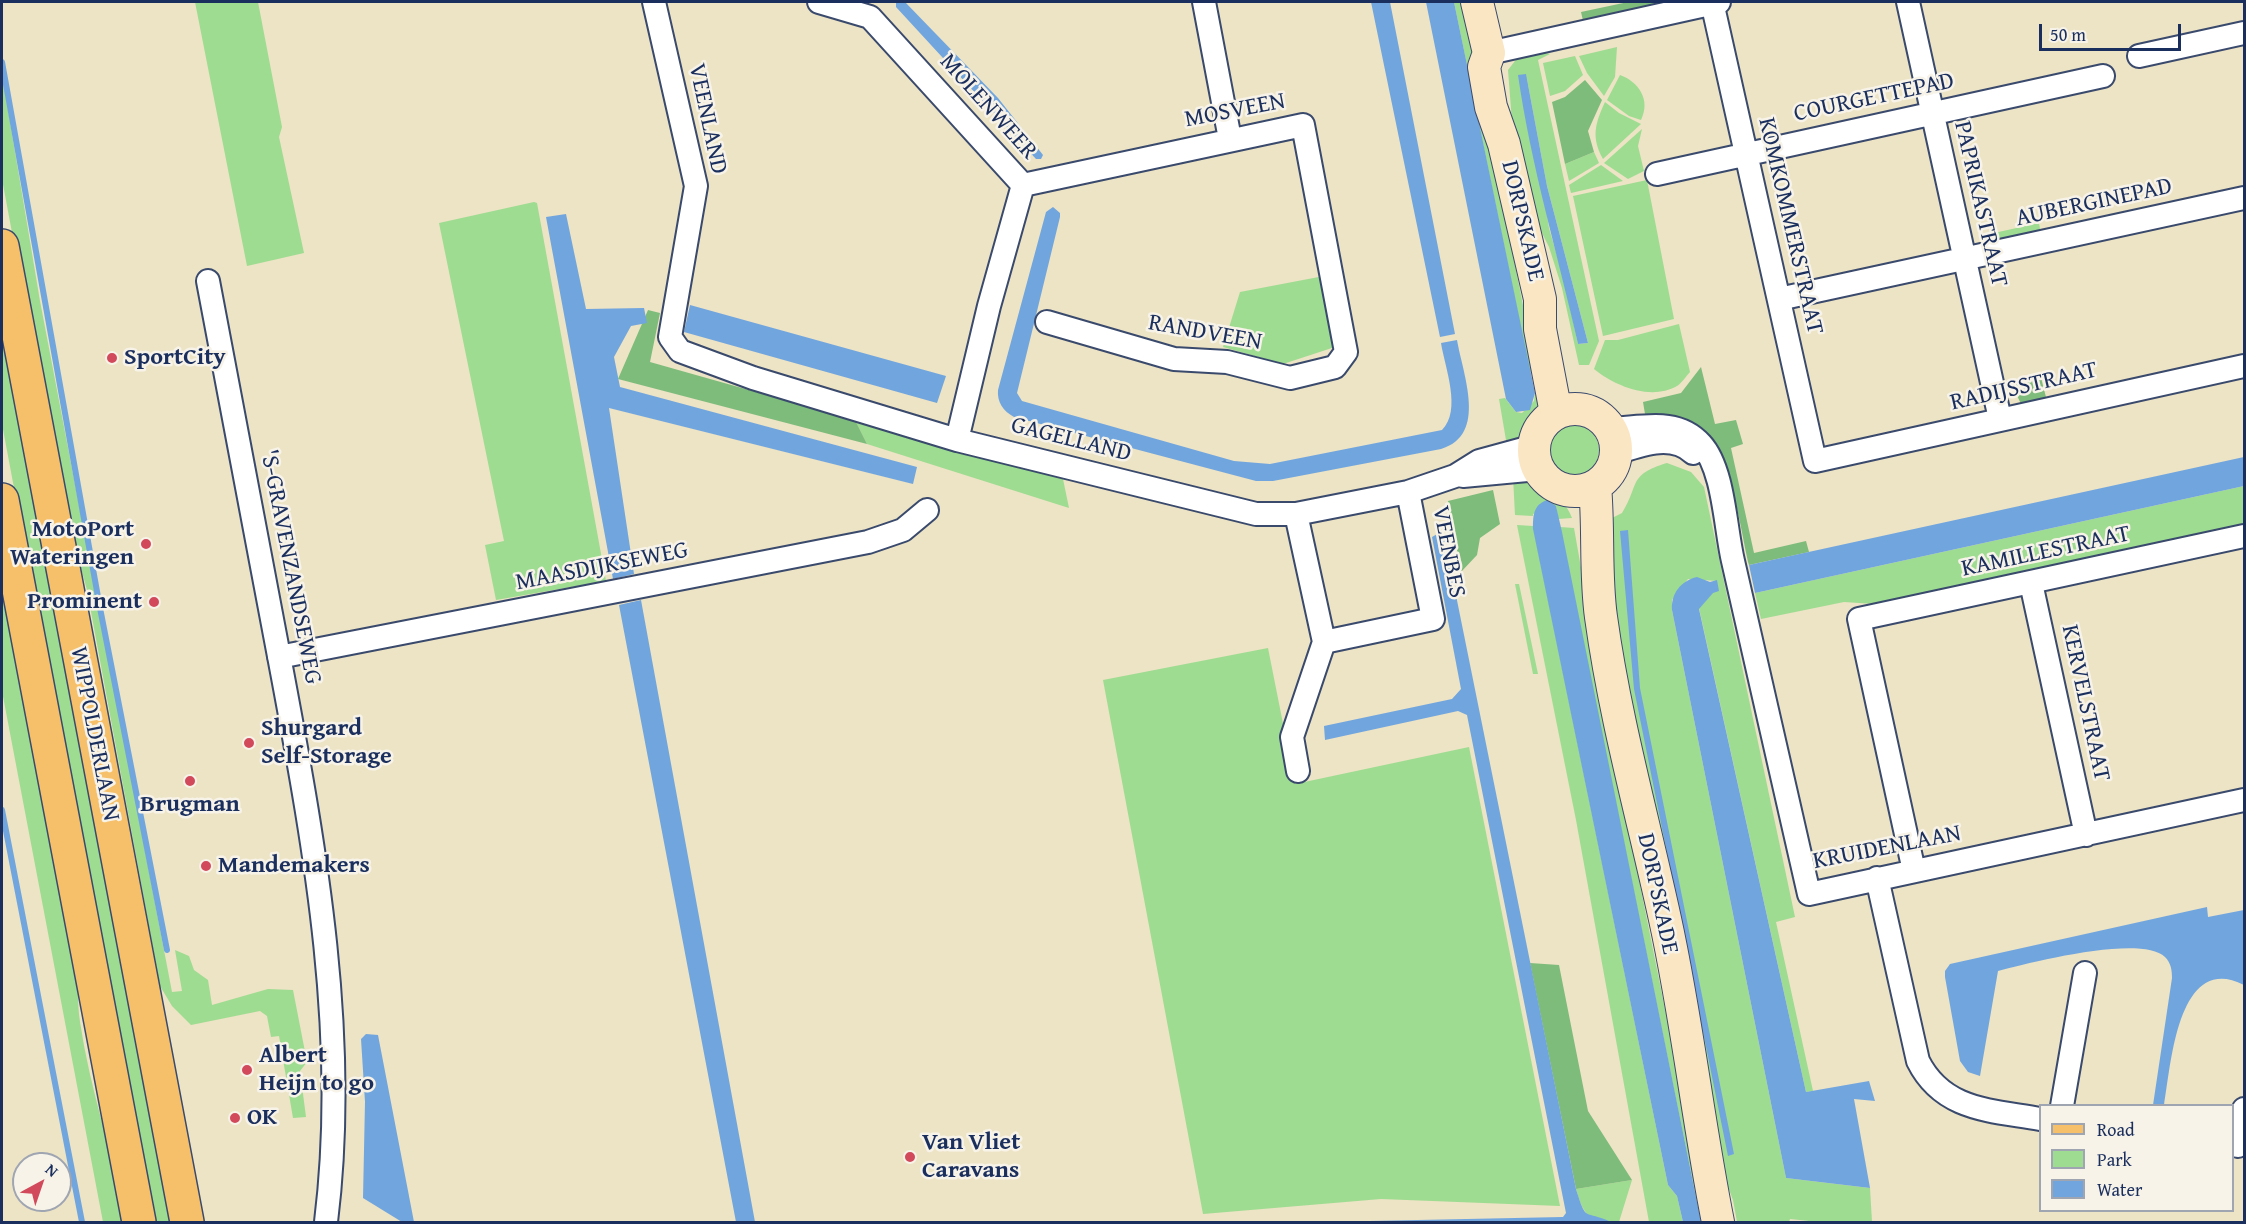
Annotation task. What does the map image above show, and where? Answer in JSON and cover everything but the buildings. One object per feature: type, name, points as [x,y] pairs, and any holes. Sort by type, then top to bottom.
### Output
[{"type":"main road","name":"DORPSKADE","points":[[1477,2],[1489,53],[1484,67],[1491,107],[1504,144],[1540,299],[1556,327],[1567,411]]},
{"type":"main road","name":"WIPPOLDERLAAN","points":[[2,246],[187,1222]]},
{"type":"main road","points":[[1567,411],[1600,417],[1613,441],[1608,476],[1584,489],[1548,482],[1536,457],[1541,426],[1567,411]]},
{"type":"main road","name":"DORPSKADE","points":[[1584,489],[1601,617],[1623,742],[1665,921],[1718,1222]]},
{"type":"main road","name":"WIPPOLDERLAAN","points":[[2,500],[140,1222]]},
{"type":"street","name":"VEENLAND","points":[[654,2],[696,186],[670,337],[680,351]]},
{"type":"street","name":"MOLENWEER","points":[[819,2],[872,9],[1023,185],[989,306],[957,440]]},
{"type":"street","points":[[1204,2],[1230,139]]},
{"type":"street","points":[[1489,53],[1715,2]]},
{"type":"street","name":"KOMKOMMERSTRAAT","points":[[1715,2],[1746,155],[1815,461]]},
{"type":"street","name":"PAPRIKASTRAAT","points":[[1908,2],[2000,419]]},
{"type":"street","points":[[2139,56],[2244,33]]},
{"type":"street","name":"COURGETTEPAD","points":[[1657,174],[2103,76]]},
{"type":"street","name":"MOSVEEN","points":[[1023,185],[1303,125],[1346,352]]},
{"type":"street","name":"AUBERGINEPAD","points":[[1779,299],[2244,198]]},
{"type":"street","name":"'S-GRAVENZANDSEWEG","points":[[208,281],[318,875],[335,1105],[334,1158],[326,1222]]},
{"type":"street","name":"RANDVEEN","points":[[1047,322],[1174,359],[1227,362],[1290,378],[1335,367],[1346,352]]},
{"type":"street","name":"GAGELLAND","points":[[680,351],[753,378],[957,440],[1256,514],[1296,514],[1408,492],[1455,476],[1536,457]]},
{"type":"street","name":"RADIJSSTRAAT","points":[[1815,461],[2244,366]]},
{"type":"street","name":"KRUIDENLAAN","points":[[1613,441],[1643,445],[1678,443],[1691,450],[1718,485],[1809,894],[2244,800]]},
{"type":"street","name":"VEENBES","points":[[1324,642],[1433,619],[1408,492]]},
{"type":"street","name":"MAASDIJKSEWEG","points":[[279,657],[868,542],[903,530],[927,510]]},
{"type":"street","points":[[1296,514],[1324,642],[1292,737],[1298,771]]},
{"type":"street","name":"KAMILLESTRAAT","points":[[1914,871],[1859,619],[2244,537]]},
{"type":"street","name":"KERVELSTRAAT","points":[[2031,583],[2086,835]]},
{"type":"street","points":[[1877,878],[1918,1061],[1926,1078],[1940,1091],[1970,1107],[2039,1119]]},
{"type":"street","points":[[2062,1104],[2085,973]]},
{"type":"street","points":[[2238,1146],[2244,1109]]},
{"type":"green space","points":[[195,2],[258,2],[282,127],[279,137],[304,253],[247,266]]},
{"type":"green space","points":[[1454,2],[1463,2],[1536,371],[1530,372]]},
{"type":"green space","points":[[1628,2],[1695,2],[1584,25],[1581,12]]},
{"type":"green space","points":[[1617,47],[1615,77],[1604,96],[1587,73],[1579,56]]},
{"type":"green space","points":[[1541,52],[1550,54],[1538,60],[1599,341],[1589,365],[1579,365],[1562,288],[1549,247],[1526,201],[1513,135],[1508,70],[1518,57]],"holes":[[[1526,74],[1547,186],[1588,343],[1578,344],[1564,280],[1549,228]]]},
{"type":"green space","points":[[1575,56],[1583,75],[1565,91],[1550,96],[1543,63]]},
{"type":"green space","points":[[2,74],[40,301],[172,992],[182,991],[175,950],[189,956],[194,970],[208,980],[212,1005],[268,989],[293,990],[307,1062],[300,1071],[306,1117],[293,1118],[279,1036],[271,1037],[267,1016],[260,1011],[191,1025],[172,1006],[160,986],[87,590],[61,495],[2,179]]},
{"type":"green space","points":[[1620,75],[1638,87],[1644,99],[1644,113],[1641,120],[1629,116],[1607,100]]},
{"type":"green space","points":[[1585,80],[1602,100],[1588,131],[1594,152],[1565,164],[1552,102],[1565,97]]},
{"type":"green space","points":[[1605,102],[1619,113],[1641,124],[1603,159],[1597,144],[1596,130]]},
{"type":"green space","points":[[1642,129],[1638,146],[1644,171],[1628,179],[1604,163]]},
{"type":"green space","points":[[1594,152],[1599,163],[1569,181],[1565,164]]},
{"type":"green space","points":[[1601,165],[1623,181],[1571,193],[1569,185]]},
{"type":"green space","points":[[1647,180],[1674,319],[1603,336],[1573,196]]},
{"type":"green space","points":[[537,203],[606,581],[496,600],[485,545],[504,541],[439,223]]},
{"type":"green space","points":[[2039,223],[2041,235],[1988,247],[1985,235]]},
{"type":"green space","points":[[1324,276],[1338,346],[1283,364],[1223,347],[1240,292]]},
{"type":"green space","points":[[2,309],[176,1222],[152,1222],[2,424]]},
{"type":"green space","points":[[648,310],[660,313],[650,362],[855,420],[867,444],[618,379]]},
{"type":"green space","points":[[1679,324],[1690,372],[1677,386],[1667,390],[1645,392],[1623,386],[1594,369],[1605,340],[1618,340]]},
{"type":"green space","points":[[1701,367],[1715,424],[1736,420],[1743,444],[1731,448],[1754,553],[1806,541],[1809,552],[1749,565],[1733,491],[1720,453],[1711,438],[1701,427],[1689,422],[1675,419],[1646,420],[1643,402],[1681,393]]},
{"type":"green space","points":[[2040,374],[2047,401],[2022,406],[2010,381]]},
{"type":"green space","points":[[1544,391],[1540,408],[1532,423],[1522,436],[1507,446],[1499,399],[1505,398],[1516,412],[1522,413],[1534,401],[1535,393]]},
{"type":"green space","points":[[855,420],[1063,479],[1069,508],[867,444]]},
{"type":"green space","points":[[1574,425],[1592,432],[1599,450],[1592,468],[1574,475],[1556,468],[1549,450],[1556,432]]},
{"type":"green space","points":[[1667,463],[1691,472],[1704,487],[1795,917],[1776,922],[1813,1091],[1806,1092],[1699,608],[1713,592],[1717,581],[1688,579],[1672,600],[1672,610],[1786,1178],[1870,1188],[1872,1222],[1819,1222],[1790,1219],[1789,1222],[1737,1222],[1733,1200],[1719,1163],[1636,746],[1602,523],[1622,513],[1640,477],[1654,467]]},
{"type":"green space","points":[[1513,477],[1531,481],[1556,495],[1572,518],[1558,519],[1556,506],[1533,514],[1533,516],[1515,515]]},
{"type":"green space","points":[[2244,486],[2244,528],[1874,604],[1844,602],[1761,619],[1755,593]]},
{"type":"green space","points":[[1493,490],[1500,524],[1480,538],[1477,555],[1461,572],[1448,501]]},
{"type":"green space","points":[[1517,525],[1533,526],[1668,1185],[1677,1196],[1683,1222],[1649,1222],[1576,820]]},
{"type":"green space","points":[[1560,527],[1574,528],[1614,756],[1708,1222],[1701,1222]]},
{"type":"green space","points":[[2,561],[77,958],[78,1007],[84,1047],[127,1222],[103,1222],[2,691]]},
{"type":"green space","points":[[1515,584],[1519,584],[1538,674],[1533,674]]},
{"type":"green space","points":[[1268,648],[1295,784],[1469,747],[1560,1206],[1381,1199],[1203,1214],[1103,680]]},
{"type":"green space","points":[[1530,963],[1559,965],[1588,1111],[1632,1180],[1576,1189]]},
{"type":"green space","points":[[1632,1180],[1619,1222],[1594,1219],[1585,1212],[1576,1189]]},
{"type":"water","points":[[896,2],[905,2],[998,98],[1043,155],[1041,159],[1036,159],[896,7]]},
{"type":"water","points":[[1371,2],[1390,2],[1455,334],[1440,337]]},
{"type":"water","points":[[1426,2],[1454,2],[1535,393],[1530,410],[1516,412],[1506,399]]},
{"type":"water","points":[[1526,74],[1547,186],[1588,343],[1578,344],[1537,177],[1518,75]]},
{"type":"water","points":[[1053,207],[1060,213],[1060,217],[1017,393],[1022,401],[1234,461],[1270,464],[1442,430],[1448,422],[1452,400],[1441,343],[1457,340],[1469,402],[1464,431],[1455,442],[1441,449],[1273,481],[1256,481],[1014,417],[1002,406],[998,390],[1046,212]]},
{"type":"water","points":[[566,214],[586,309],[644,308],[647,323],[631,326],[614,357],[620,387],[917,467],[913,484],[609,408],[634,574],[613,579],[546,217]]},
{"type":"water","points":[[690,305],[946,376],[937,403],[684,332]]},
{"type":"water","points":[[2244,457],[2244,486],[1755,593],[1749,565]]},
{"type":"water","points":[[1547,500],[1556,506],[1562,532],[1701,1222],[1683,1222],[1677,1196],[1668,1185],[1533,529],[1536,508]]},
{"type":"water","points":[[1628,530],[1640,688],[1734,1154],[1728,1156],[1634,689],[1620,531]]},
{"type":"water","points":[[1439,533],[1444,536],[1576,1189],[1582,1207],[1588,1214],[1611,1222],[1321,1222],[1563,1217],[1566,1213],[1467,715],[1458,711],[1325,740],[1324,726],[1452,699],[1461,689],[1432,537]]},
{"type":"water","points":[[1697,577],[1710,582],[1717,580],[1719,591],[1713,593],[1699,609],[1806,1092],[1869,1081],[1875,1101],[1854,1099],[1870,1188],[1786,1178],[1672,610],[1673,598],[1678,589],[1686,581]]},
{"type":"water","points":[[641,600],[755,1222],[736,1222],[619,605]]},
{"type":"water","points":[[2207,907],[2208,917],[2244,910],[2244,985],[2222,979],[2204,984],[2191,998],[2175,1041],[2164,1104],[2153,1104],[2172,978],[2170,964],[2165,957],[2152,951],[2133,948],[2110,949],[2058,957],[1998,971],[1980,1076],[1968,1072],[1960,1061],[1945,977],[1945,971],[1950,964]]},
{"type":"water","points":[[366,1034],[378,1035],[414,1222],[402,1222],[363,1198],[365,1102],[361,1039]]},
{"type":"waterway","points":[[2,62],[100,608],[167,950]]},
{"type":"waterway","points":[[2,810],[82,1222]]},
{"type":"place","name":"SportCity","points":[[112,358]]},
{"type":"place","name":"MotoPort Wateringen","points":[[146,544]]},
{"type":"place","name":"Prominent","points":[[154,602]]},
{"type":"place","name":"Shurgard Self-Storage","points":[[249,743]]},
{"type":"place","name":"Brugman","points":[[190,781]]},
{"type":"place","name":"Mandemakers","points":[[206,866]]},
{"type":"place","name":"Albert Heijn to go","points":[[247,1070]]},
{"type":"place","name":"OK","points":[[235,1118]]},
{"type":"place","name":"Van Vliet Caravans","points":[[910,1157]]}]
